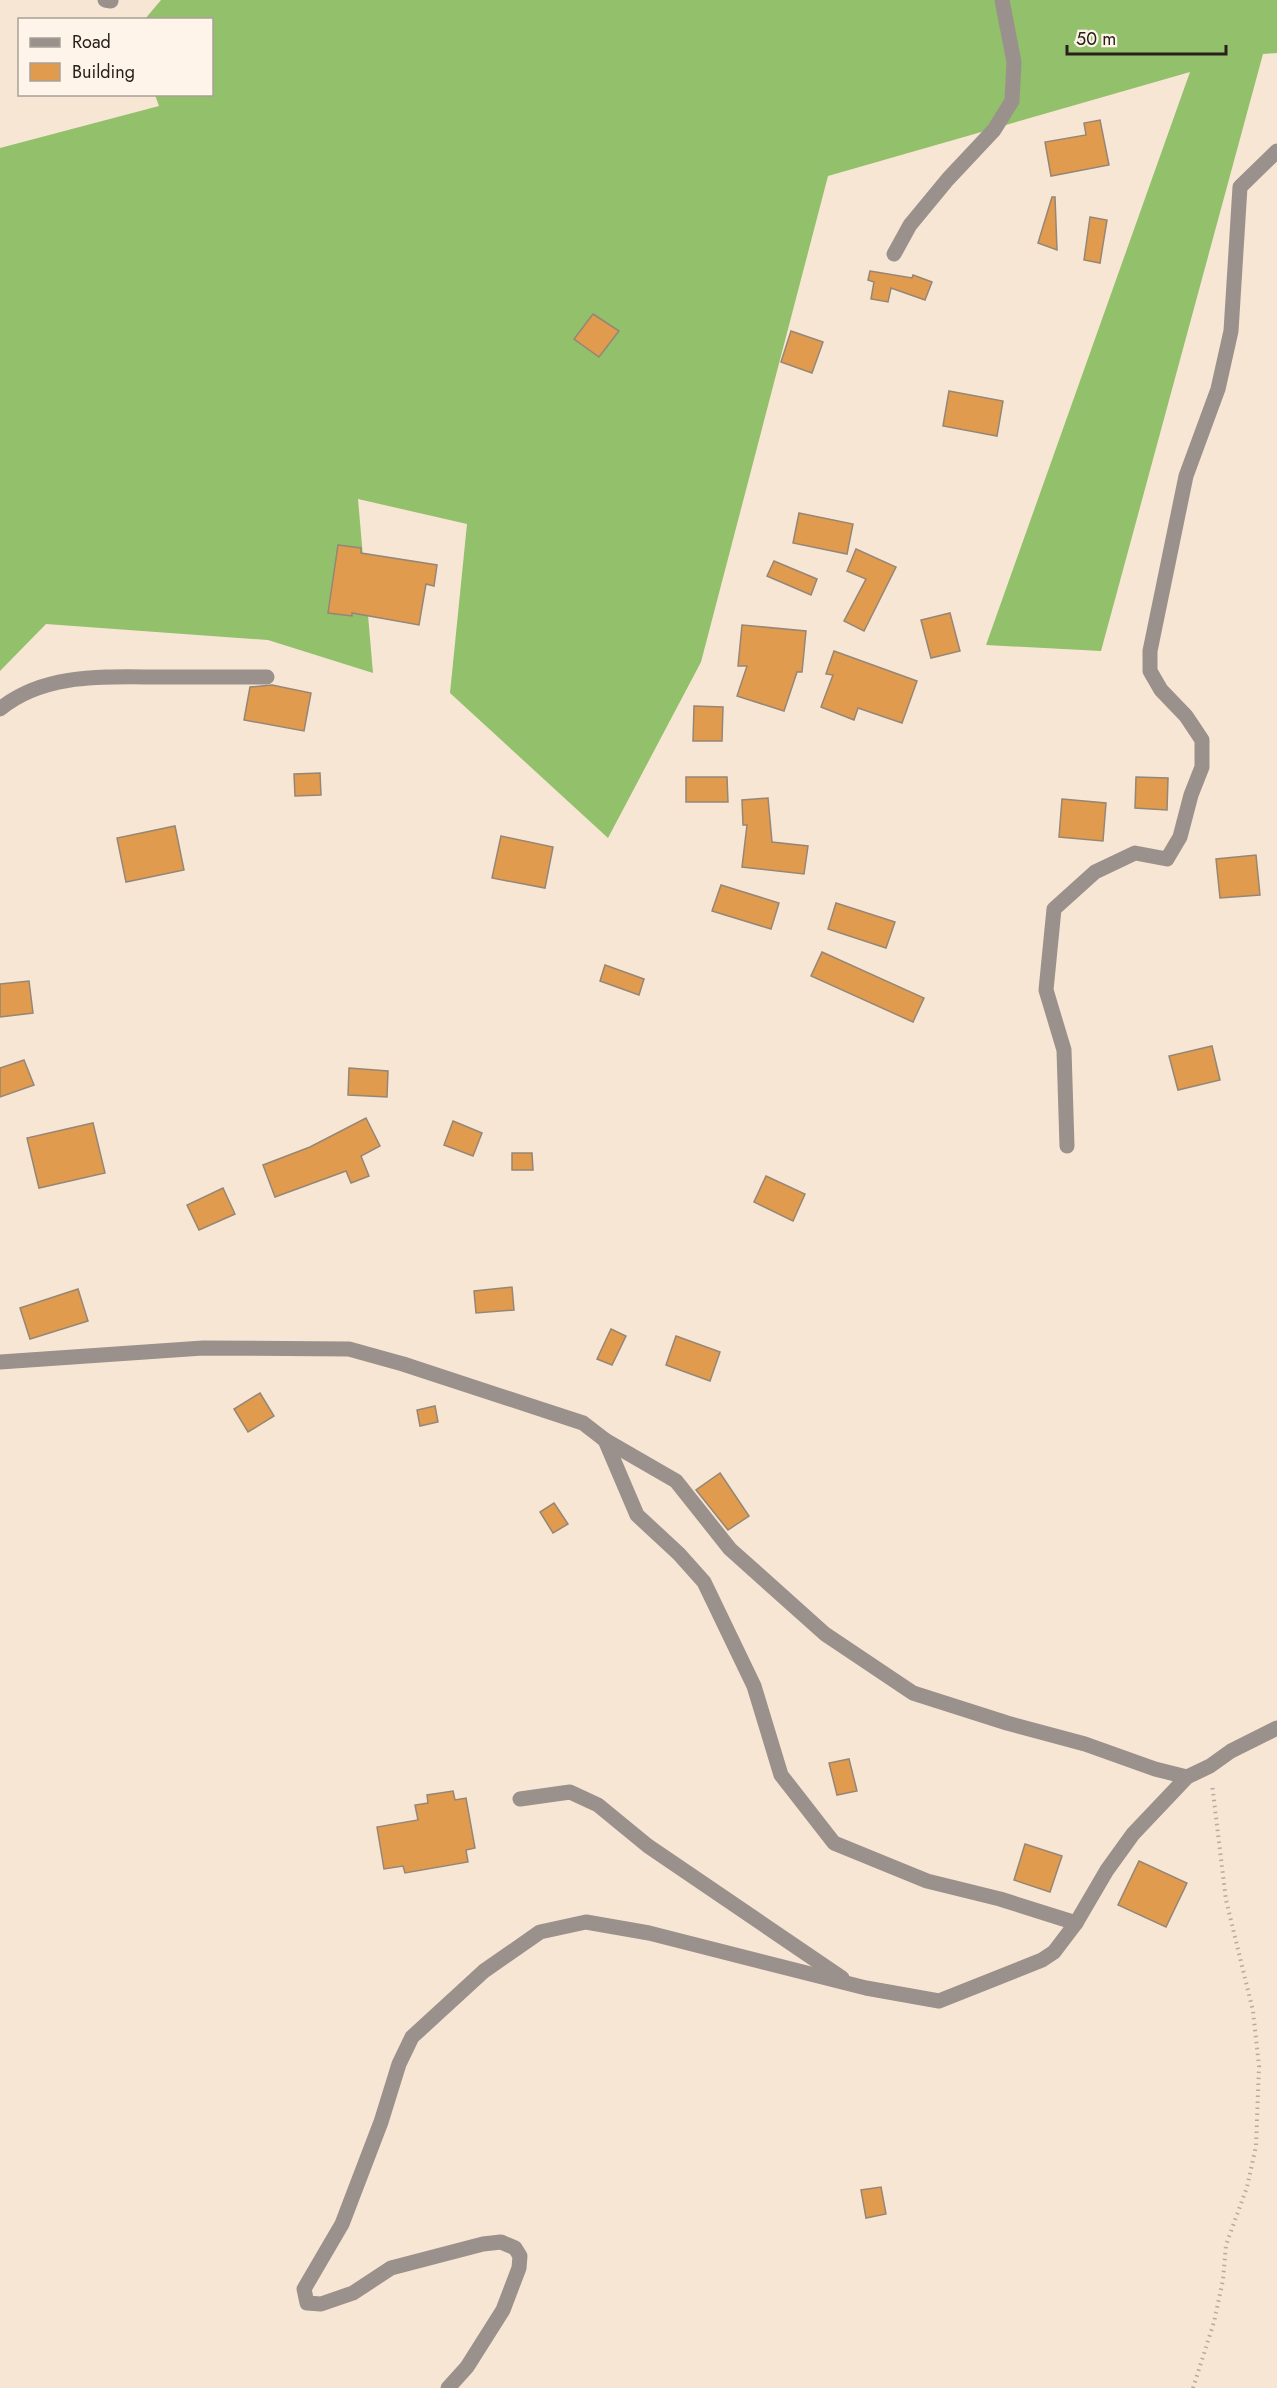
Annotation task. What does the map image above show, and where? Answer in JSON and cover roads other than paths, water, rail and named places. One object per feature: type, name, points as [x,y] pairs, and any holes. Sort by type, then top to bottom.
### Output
[{"type":"street","points":[[105,0],[111,1]]},
{"type":"street","points":[[894,254],[910,225],[948,179],[994,130],[1012,101],[1014,62],[1002,0]]},
{"type":"street","points":[[1067,1146],[1064,1050],[1046,990],[1054,909],[1095,872],[1135,854],[1167,859],[1180,837],[1191,795],[1202,767],[1202,740],[1186,716],[1161,690],[1150,671],[1150,651],[1186,476],[1218,388],[1231,331],[1240,188],[1277,151]]},
{"type":"street","points":[[0,709],[13,698],[51,684],[86,677],[267,677]]},
{"type":"street","points":[[0,1362],[203,1348],[349,1349],[403,1364],[583,1423],[605,1440],[676,1481],[730,1549],[825,1634],[914,1693],[1007,1723],[1085,1743],[1155,1768],[1187,1776]]},
{"type":"street","points":[[605,1440],[638,1515],[679,1554],[704,1582],[754,1686],[781,1775],[834,1843],[927,1881],[1000,1899],[1076,1923]]},
{"type":"street","points":[[448,2388],[466,2367],[503,2310],[519,2268],[520,2256],[515,2247],[501,2242],[483,2244],[391,2268],[353,2293],[321,2304],[307,2303],[304,2289],[342,2224],[381,2122],[399,2064],[412,2037],[484,1971],[540,1932],[586,1922],[649,1933],[851,1985],[939,2001],[1042,1960],[1054,1952],[1076,1923],[1107,1870],[1133,1834],[1187,1776],[1210,1766],[1231,1751],[1277,1728]]},
{"type":"street","points":[[520,1799],[570,1791],[598,1806],[648,1846],[851,1985]]}]
